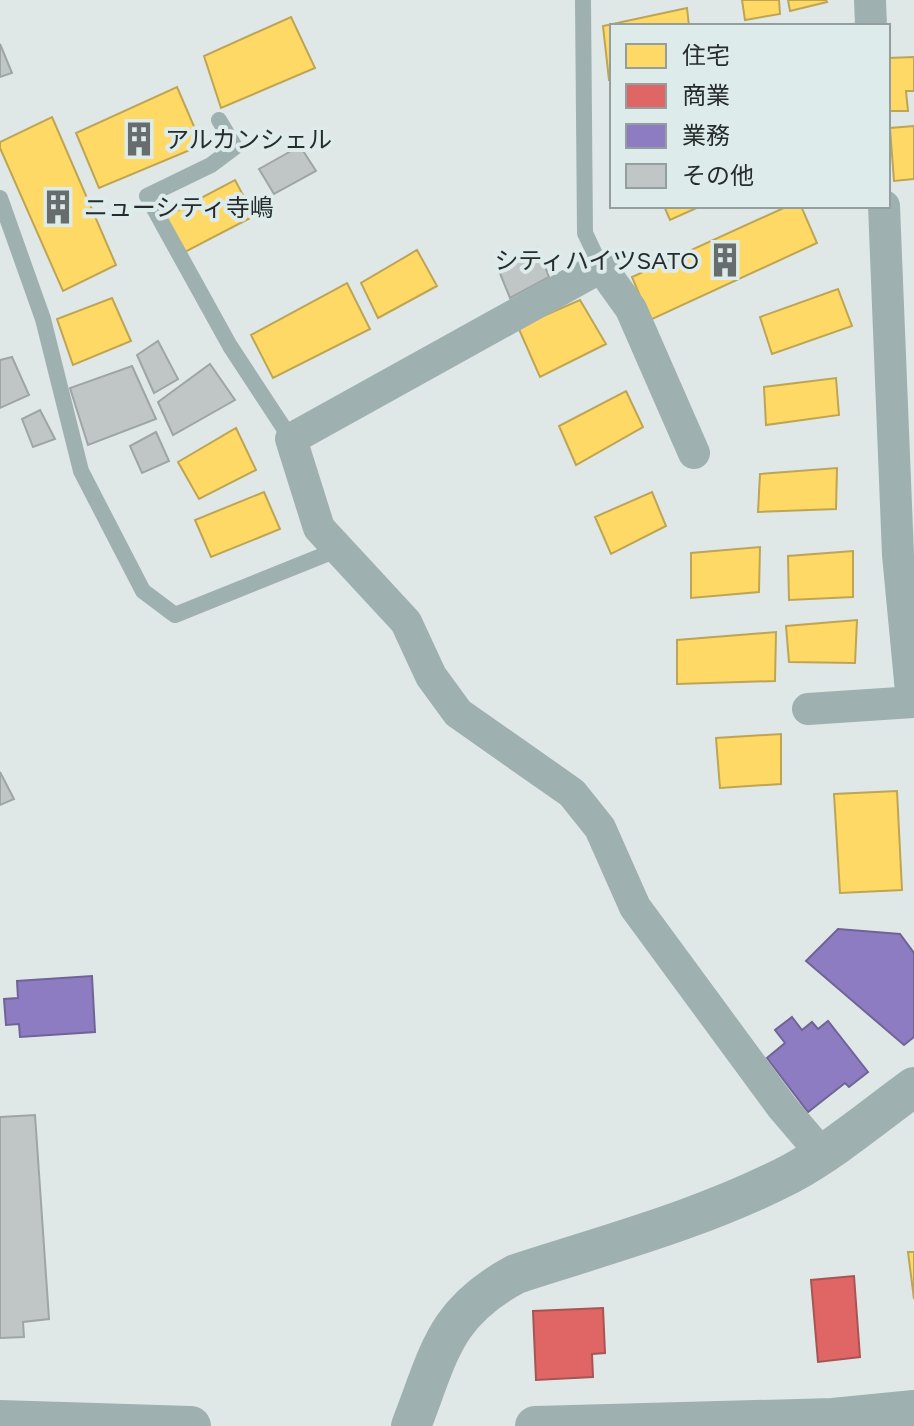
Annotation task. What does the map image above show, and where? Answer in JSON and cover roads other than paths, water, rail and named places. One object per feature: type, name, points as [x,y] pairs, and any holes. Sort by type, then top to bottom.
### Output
[{"type":"street","points":[[870,0],[871,24]]},
{"type":"street","points":[[808,709],[913,702],[898,555],[884,208]]},
{"type":"street","points":[[694,453],[631,309],[601,267],[291,439],[319,528],[406,622],[431,676],[458,713],[572,793],[591,816],[600,828],[635,907],[782,1107],[822,1154]]},
{"type":"street","points":[[411,1426],[441,1345],[455,1320],[474,1300],[494,1286],[516,1274],[727,1203],[822,1154],[914,1087]]},
{"type":"street","points":[[535,1426],[833,1418],[914,1410]]},
{"type":"street","points":[[0,1420],[191,1426]]},
{"type":"lane","points":[[583,0],[585,233],[601,267]]},
{"type":"lane","points":[[219,120],[235,147],[211,165],[147,196],[230,346],[291,439]]},
{"type":"lane","points":[[0,198],[43,319],[81,471],[143,591],[175,615],[339,549]]},
{"type":"place","name":"アルカンシェル","points":[[139,139]]},
{"type":"place","name":"ニューシティ寺嶋","points":[[58,207]]},
{"type":"place","name":"シティハイツSATO","points":[[725,260]]}]
